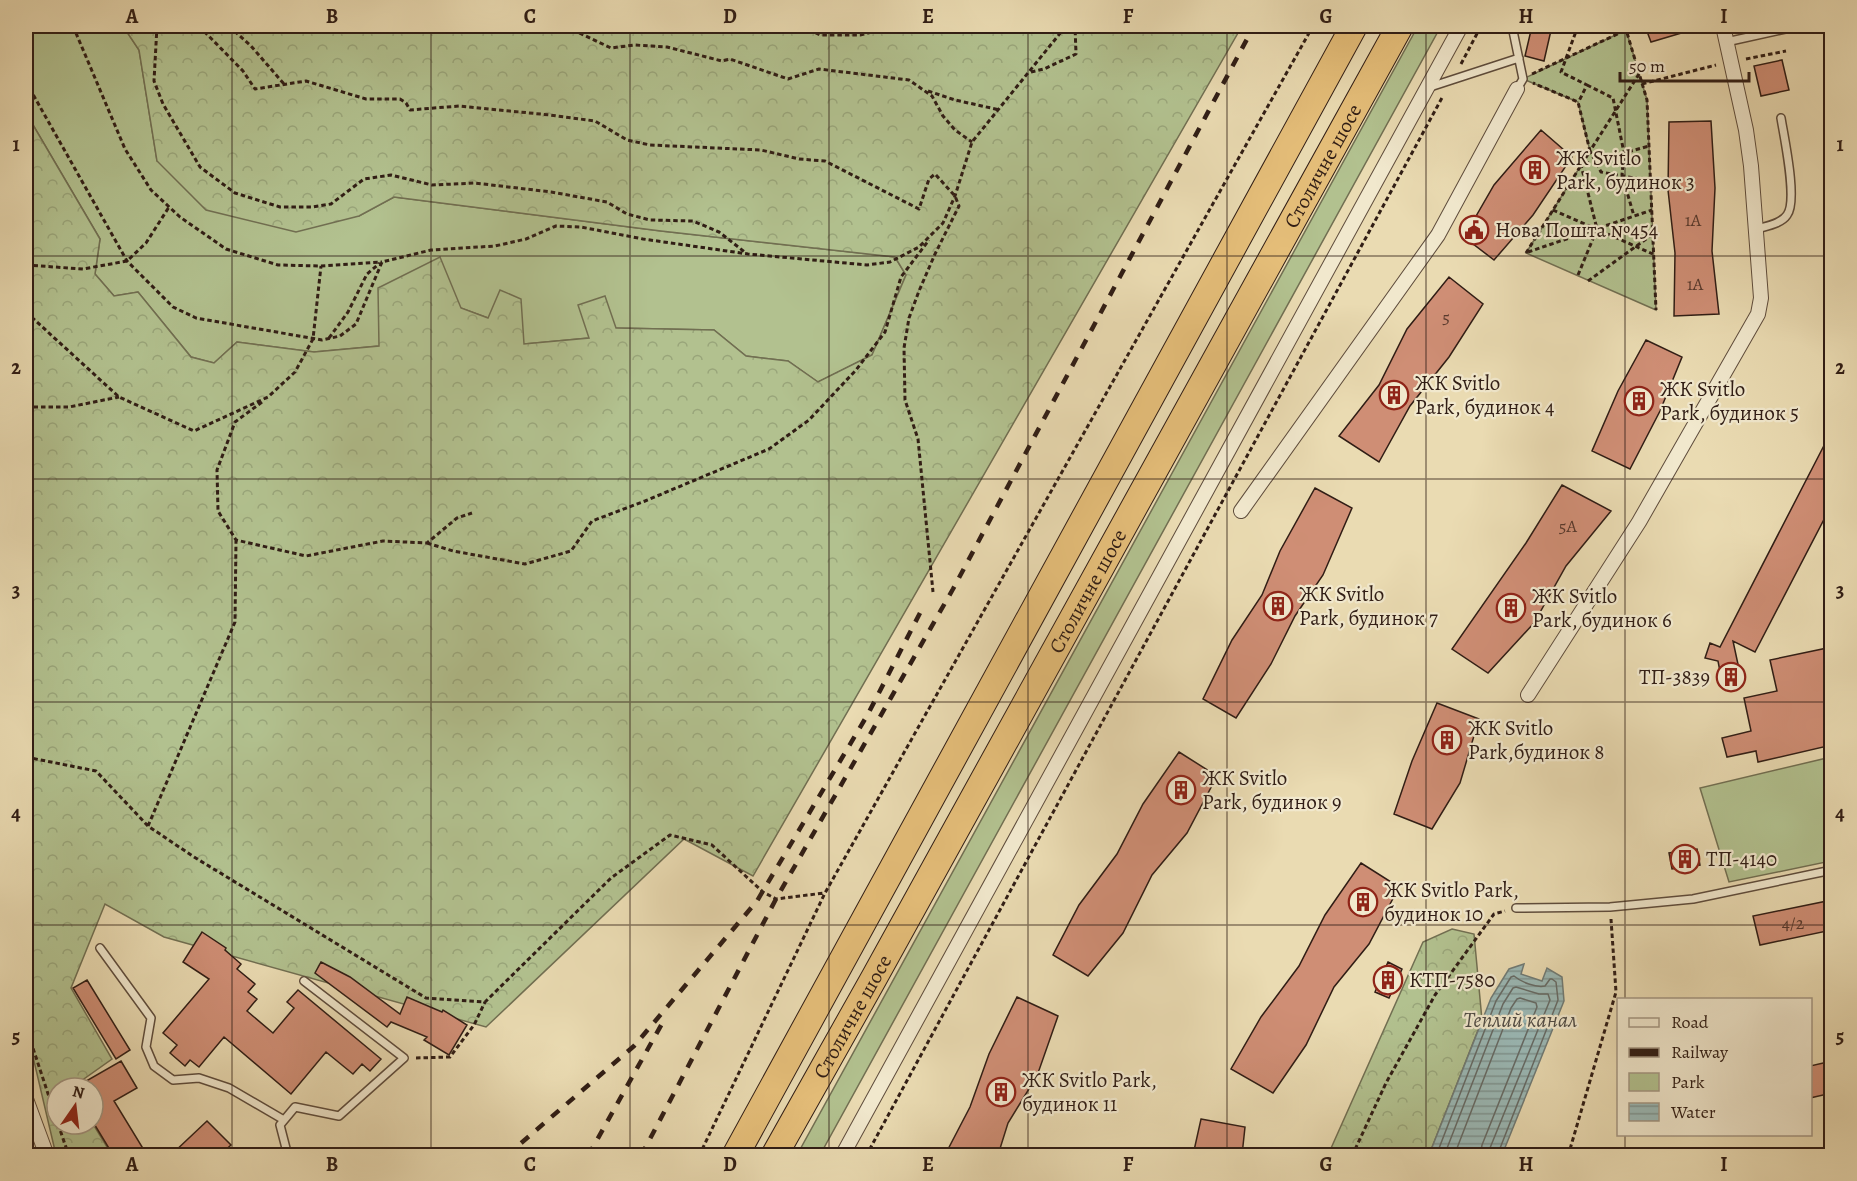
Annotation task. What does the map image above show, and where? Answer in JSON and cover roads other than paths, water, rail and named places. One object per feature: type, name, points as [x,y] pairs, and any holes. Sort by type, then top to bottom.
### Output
[{"type":"highway","name":"Столичне шосе","points":[[735,1155],[1354,26]]},
{"type":"highway","name":"Столичне шосе","points":[[774,1155],[1400,26]]},
{"type":"street","points":[[842,1155],[1461,26]]},
{"type":"street","points":[[1528,695],[1639,522],[1758,314],[1761,298],[1750,157],[1723,26]]},
{"type":"street","points":[[1241,511],[1438,236],[1520,84]]},
{"type":"street","points":[[26,1099],[47,1155]]},
{"type":"lane","points":[[1512,26],[1519,58],[1520,84]]},
{"type":"lane","points":[[1726,42],[1771,29],[1799,26]]},
{"type":"lane","points":[[1428,87],[1519,58]]},
{"type":"lane","points":[[1757,229],[1778,222],[1787,216],[1791,205],[1781,118]]},
{"type":"lane","points":[[1516,908],[1610,907],[1693,899],[1832,870]]},
{"type":"lane","points":[[100,948],[151,1018],[146,1047],[153,1066],[173,1080],[199,1078],[229,1088],[284,1120]]},
{"type":"lane","points":[[288,1155],[280,1125],[296,1107],[339,1116],[404,1058],[304,981]]},
{"type":"water","name":"Теплий канал","points":[[1524,964],[1521,974],[1542,981],[1547,968],[1562,977],[1564,1001],[1502,1155],[1429,1155],[1491,998],[1509,969]]},
{"type":"railway","points":[[641,1156],[776,899],[953,589],[1254,26]]},
{"type":"railway","points":[[506,1156],[634,1046],[757,901],[868,714],[920,613]]},
{"type":"railway","points":[[588,1156],[664,1020]]},
{"type":"place","name":"ЖК Svitlo Park, будинок 3","points":[[1535,170]]},
{"type":"place","name":"Нова Пошта №454","points":[[1474,230]]},
{"type":"place","name":"ЖК Svitlo Park, будинок 4","points":[[1394,395]]},
{"type":"place","name":"ЖК Svitlo Park, будинок 5","points":[[1639,401]]},
{"type":"place","name":"ЖК Svitlo Park, будинок 7","points":[[1278,606]]},
{"type":"place","name":"ЖК Svitlo Park, будинок 6","points":[[1511,608]]},
{"type":"place","name":"ТП-3839","points":[[1731,677]]},
{"type":"place","name":"ЖК Svitlo Park,будинок 8","points":[[1447,740]]},
{"type":"place","name":"ЖК Svitlo Park, будинок 9","points":[[1181,790]]},
{"type":"place","name":"ТП-4140","points":[[1685,859]]},
{"type":"place","name":"ЖК Svitlo Park, будинок 10","points":[[1363,902]]},
{"type":"place","name":"КТП-7580","points":[[1388,980]]},
{"type":"place","name":"ЖК Svitlo Park, будинок 11","points":[[1001,1092]]}]
